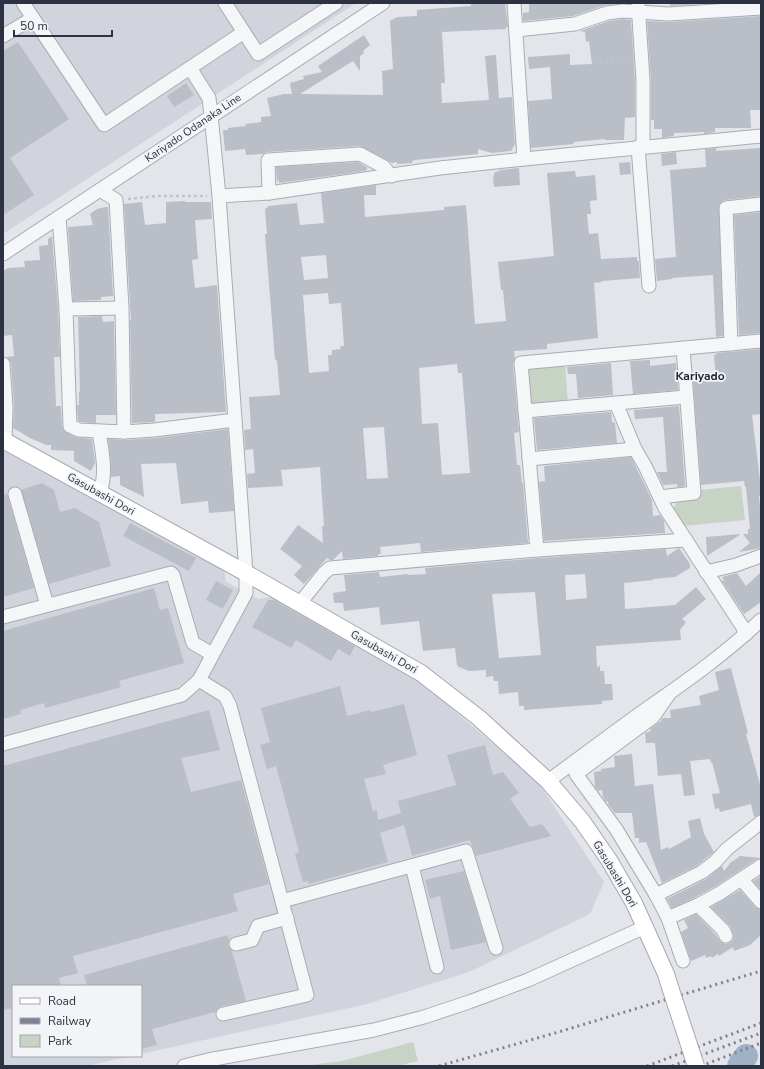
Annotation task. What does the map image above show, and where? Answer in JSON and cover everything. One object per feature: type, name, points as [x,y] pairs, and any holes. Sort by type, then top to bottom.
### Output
[{"type":"main road","name":"Gasubashi Dori","points":[[4,440],[246,572],[421,673],[479,718],[548,781],[582,821],[608,860],[634,903],[666,974],[696,1066]]},
{"type":"street","points":[[23,3],[104,125],[244,32]]},
{"type":"street","points":[[225,3],[258,54],[336,3]]},
{"type":"street","name":"Kariyado Odanaka Line","points":[[3,254],[211,115],[383,3]]},
{"type":"street","points":[[514,3],[524,159]]},
{"type":"street","points":[[516,30],[575,24],[606,13],[638,7],[669,14],[761,8]]},
{"type":"street","points":[[638,7],[642,61],[640,147],[650,286]]},
{"type":"street","points":[[3,36],[33,18]]},
{"type":"street","points":[[3,744],[182,695],[199,680],[246,593],[246,572],[219,196],[211,115],[209,98],[190,68]]},
{"type":"street","points":[[219,196],[269,192],[524,159],[761,136]]},
{"type":"street","points":[[269,192],[268,160],[360,154],[384,167],[391,176]]},
{"type":"street","points":[[100,190],[116,200],[122,308],[124,432]]},
{"type":"street","points":[[731,344],[726,208],[761,204]]},
{"type":"street","points":[[59,217],[66,309],[70,426],[79,430],[124,432],[154,430],[235,420]]},
{"type":"street","points":[[66,309],[122,308]]},
{"type":"street","points":[[537,550],[521,363],[761,341]]},
{"type":"street","points":[[660,496],[694,493],[682,348]]},
{"type":"street","points":[[3,364],[6,407],[4,440]]},
{"type":"street","points":[[525,411],[686,397]]},
{"type":"street","points":[[616,404],[635,449],[666,508],[746,634]]},
{"type":"street","points":[[99,431],[104,473],[100,493]]},
{"type":"street","points":[[530,459],[635,449]]},
{"type":"street","points":[[15,494],[47,605]]},
{"type":"street","points":[[300,603],[324,573],[330,568],[537,550],[686,540]]},
{"type":"street","points":[[706,572],[736,565],[761,556]]},
{"type":"street","points":[[3,617],[171,573],[173,575],[192,643],[212,654]]},
{"type":"street","points":[[548,781],[697,674],[761,620]]},
{"type":"street","points":[[199,680],[225,696],[230,706],[307,995],[224,1014]]},
{"type":"street","points":[[669,694],[653,717],[576,774],[616,829],[656,895],[668,918],[683,961]]},
{"type":"street","points":[[656,895],[702,872],[715,862],[727,849],[761,822]]},
{"type":"street","points":[[282,901],[466,851],[496,948]]},
{"type":"street","points":[[412,866],[437,967]]},
{"type":"street","points":[[668,918],[698,905],[720,893],[761,866]]},
{"type":"street","points":[[741,879],[761,902]]},
{"type":"street","points":[[698,905],[723,930],[726,936]]},
{"type":"street","points":[[236,944],[252,940],[258,926],[287,918]]},
{"type":"street","points":[[184,1066],[208,1060],[374,1030],[424,1017],[488,996],[528,980],[645,927]]},
{"type":"path","points":[[599,62],[642,61]]},
{"type":"path","points":[[116,200],[157,196],[219,196]]},
{"type":"shaded area","points":[[3,3],[356,3],[3,234]]},
{"type":"shaded area","points":[[3,447],[224,569],[226,582],[258,599],[277,596],[416,678],[538,782],[604,882],[590,914],[469,972],[367,1004],[142,1054],[142,985],[12,985],[12,1057],[126,1057],[86,1066],[3,1066]]},
{"type":"green space","points":[[565,364],[568,403],[532,406],[528,403],[525,371],[529,367]]},
{"type":"green space","points":[[741,486],[745,520],[683,526],[673,510],[678,499],[699,490]]},
{"type":"green space","points":[[413,1042],[418,1061],[397,1066],[303,1066],[342,1061]]},
{"type":"building","points":[[471,3],[505,3],[508,27],[506,27],[506,29],[442,32],[445,83],[441,83],[442,103],[489,100],[485,56],[496,55],[499,98],[512,97],[515,144],[511,151],[492,153],[478,149],[478,154],[415,160],[412,161],[412,163],[397,164],[397,162],[392,163],[360,146],[267,152],[263,154],[246,155],[245,149],[225,151],[223,130],[246,126],[245,124],[261,122],[261,117],[271,116],[267,98],[284,94],[292,94],[290,83],[304,79],[303,76],[322,72],[318,66],[364,35],[370,45],[360,56],[360,71],[353,61],[300,94],[383,95],[382,71],[393,69],[390,21],[397,17],[417,16],[417,10],[471,6]]},
{"type":"building","points":[[529,3],[629,3],[606,5],[573,16],[523,21],[523,13],[529,12]]},
{"type":"building","points":[[670,3],[715,3],[670,6]]},
{"type":"building","points":[[761,16],[761,110],[750,110],[751,128],[715,128],[715,132],[704,134],[704,132],[674,133],[674,136],[662,138],[662,129],[654,129],[654,120],[651,120],[651,80],[647,21],[669,22]]},
{"type":"building","points":[[623,19],[631,20],[635,80],[635,117],[625,118],[624,140],[605,139],[573,142],[574,144],[531,148],[528,101],[552,99],[550,67],[529,69],[528,57],[570,54],[570,65],[592,64],[589,41],[586,42],[585,32],[580,31],[609,21]]},
{"type":"building","points":[[18,42],[69,119],[10,158],[34,195],[3,215],[3,51]]},
{"type":"building","points":[[186,83],[194,95],[174,107],[167,96]]},
{"type":"building","points":[[716,148],[716,151],[761,148],[761,196],[725,200],[719,205],[723,336],[716,337],[713,275],[672,278],[657,281],[655,259],[676,257],[670,170],[706,167],[705,149]]},
{"type":"building","points":[[676,152],[677,164],[662,166],[661,154]]},
{"type":"building","points":[[358,162],[368,168],[365,171],[279,183],[279,180],[277,181],[276,167]]},
{"type":"building","points":[[630,162],[631,174],[620,175],[619,163]]},
{"type":"building","points":[[519,168],[520,185],[494,187],[493,178],[495,172],[500,171],[499,170]]},
{"type":"building","points":[[575,171],[576,177],[595,175],[597,200],[590,201],[591,214],[587,214],[589,234],[598,233],[601,259],[637,257],[637,261],[639,261],[640,278],[594,283],[598,338],[547,344],[547,349],[514,351],[515,358],[513,364],[519,432],[514,433],[517,465],[520,465],[523,483],[528,543],[421,552],[420,543],[380,547],[381,554],[378,554],[378,556],[343,559],[342,551],[333,560],[327,558],[304,584],[294,575],[302,566],[280,549],[298,525],[323,543],[322,526],[324,526],[320,467],[281,470],[283,486],[248,488],[247,474],[255,473],[253,449],[245,450],[244,430],[251,429],[249,397],[280,395],[277,361],[275,359],[265,234],[267,234],[265,209],[268,206],[297,203],[300,225],[324,223],[321,193],[376,185],[376,195],[364,195],[365,217],[444,210],[444,207],[466,205],[475,324],[506,321],[498,262],[554,256],[547,173]],"holes":[[[326,255],[328,278],[304,280],[301,257]],[[328,293],[329,304],[341,303],[344,346],[340,346],[341,349],[332,350],[332,355],[328,355],[329,371],[309,373],[303,295]],[[457,364],[458,373],[462,373],[470,473],[442,475],[438,423],[422,424],[419,368]],[[384,427],[388,478],[367,479],[363,428]]]},
{"type":"building","points":[[142,202],[145,225],[166,223],[166,202],[211,202],[212,219],[195,220],[198,259],[192,260],[195,288],[217,285],[226,412],[155,414],[155,422],[132,423],[131,320],[124,204]]},
{"type":"building","points":[[108,207],[113,296],[101,297],[101,300],[73,301],[68,227],[93,225],[90,214],[97,209]]},
{"type":"building","points":[[761,212],[761,333],[739,335],[734,215]]},
{"type":"building","points":[[52,236],[60,357],[54,357],[56,406],[61,406],[62,426],[64,431],[76,437],[92,439],[95,463],[91,471],[74,461],[74,451],[51,450],[51,445],[46,445],[30,438],[13,428],[14,406],[11,363],[7,357],[14,356],[12,335],[3,336],[3,271],[8,268],[25,267],[24,261],[40,260],[39,246],[48,245],[48,239]]},
{"type":"building","points":[[102,316],[103,322],[114,321],[116,415],[96,415],[96,423],[81,422],[78,421],[77,405],[79,405],[80,391],[78,317]]},
{"type":"building","points":[[761,349],[761,414],[752,415],[760,480],[761,496],[759,496],[761,548],[739,552],[750,543],[743,534],[748,534],[748,529],[750,529],[746,487],[744,481],[701,485],[693,380],[716,378],[714,355],[717,353]]},
{"type":"building","points":[[650,360],[650,366],[676,363],[678,390],[633,394],[630,361]]},
{"type":"building","points":[[611,363],[613,395],[578,398],[576,374],[568,374],[567,367]]},
{"type":"building","points":[[679,406],[685,486],[677,487],[677,484],[663,485],[657,472],[667,472],[663,417],[635,419],[634,410]]},
{"type":"building","points":[[611,412],[612,422],[615,423],[617,443],[537,450],[534,418]]},
{"type":"building","points":[[228,429],[234,511],[209,513],[208,501],[181,504],[176,463],[141,464],[144,497],[120,485],[120,476],[111,477],[111,461],[108,439],[125,440],[155,438]]},
{"type":"building","points":[[631,457],[652,500],[653,516],[660,515],[664,521],[665,533],[544,541],[539,482],[545,481],[544,466]]},
{"type":"building","points":[[42,483],[54,490],[60,512],[75,508],[99,522],[111,566],[49,584],[21,490]]},
{"type":"building","points":[[7,494],[34,588],[3,597],[3,495]]},
{"type":"building","points":[[130,523],[196,558],[189,571],[123,536]]},
{"type":"building","points":[[741,534],[707,556],[706,537]]},
{"type":"building","points":[[679,548],[690,564],[690,568],[675,577],[624,583],[625,609],[675,605],[696,587],[706,599],[682,619],[686,622],[680,630],[681,640],[596,646],[597,667],[600,666],[600,671],[604,671],[605,684],[612,684],[613,700],[602,701],[602,704],[524,710],[524,706],[519,706],[518,692],[499,694],[498,681],[494,681],[493,676],[486,677],[486,670],[469,671],[459,667],[457,665],[455,648],[423,651],[419,621],[381,625],[379,607],[344,611],[343,603],[334,603],[333,593],[346,591],[344,575],[379,572],[380,577],[407,574],[426,574],[425,568],[666,549],[667,556]],"holes":[[[585,574],[587,598],[566,600],[565,575]],[[535,592],[541,655],[499,658],[492,594]]]},
{"type":"building","points":[[761,572],[761,602],[744,614],[722,581],[724,580],[722,577],[737,573],[746,586]]},
{"type":"building","points":[[216,581],[233,590],[223,609],[206,600]]},
{"type":"building","points":[[154,588],[160,610],[168,608],[184,663],[119,681],[121,687],[45,708],[44,703],[20,710],[21,714],[3,719],[3,631]]},
{"type":"building","points":[[268,600],[274,600],[355,646],[350,656],[338,649],[331,661],[296,640],[291,648],[252,627]]},
{"type":"building","points":[[731,668],[748,733],[746,734],[761,788],[761,814],[754,817],[751,804],[720,812],[719,808],[715,809],[712,794],[720,793],[710,759],[690,761],[695,795],[684,796],[681,774],[658,776],[655,743],[646,743],[645,733],[651,731],[650,729],[661,721],[662,718],[671,718],[670,710],[701,705],[699,696],[719,690],[715,672]]},
{"type":"building","points":[[340,686],[347,716],[404,704],[417,755],[383,765],[386,774],[364,779],[373,811],[377,810],[378,820],[401,813],[398,801],[456,785],[447,755],[485,745],[493,775],[503,772],[519,793],[510,799],[530,827],[542,824],[551,836],[476,856],[470,840],[412,856],[404,825],[380,833],[388,862],[309,884],[308,881],[303,882],[295,854],[299,852],[276,766],[267,769],[260,745],[270,742],[261,708]]},
{"type":"building","points":[[209,710],[220,750],[181,758],[191,792],[241,780],[269,884],[233,894],[238,911],[73,956],[78,973],[59,978],[61,985],[12,985],[12,1008],[3,1010],[3,766]]},
{"type":"building","points":[[632,754],[635,786],[653,784],[661,850],[668,847],[669,849],[691,837],[688,821],[700,818],[704,834],[714,852],[698,865],[662,883],[646,842],[639,843],[639,838],[635,838],[632,813],[615,813],[608,804],[608,801],[606,802],[603,797],[602,790],[598,791],[595,787],[594,772],[601,771],[601,769],[615,767],[614,756]]},
{"type":"building","points":[[740,856],[761,858],[757,859],[716,886],[672,908],[667,899],[706,879],[722,866],[724,871],[732,861]]},
{"type":"building","points":[[464,871],[486,942],[451,950],[440,896],[430,899],[425,880]]},
{"type":"building","points":[[761,876],[761,890],[753,881]]},
{"type":"building","points":[[740,890],[755,907],[761,910],[761,935],[750,945],[734,951],[733,947],[719,956],[718,954],[712,958],[711,956],[706,958],[705,955],[691,961],[681,932],[688,928],[684,920],[696,914],[721,942],[726,944],[730,943],[734,936],[730,926],[711,907]]},
{"type":"building","points":[[228,935],[228,946],[232,951],[246,1001],[221,1006],[215,1012],[152,1029],[157,1045],[142,1049],[142,985],[87,985],[84,975]]},
{"type":"waterway","points":[[739,1066],[746,1056]]},
{"type":"railway","points":[[439,1066],[761,971]]},
{"type":"railway","points":[[647,1066],[761,1023]]},
{"type":"railway","points":[[672,1066],[761,1033]]},
{"type":"railway","points":[[701,1066],[761,1043]]},
{"type":"district","name":"Kariyado","points":[[700,376]]}]
